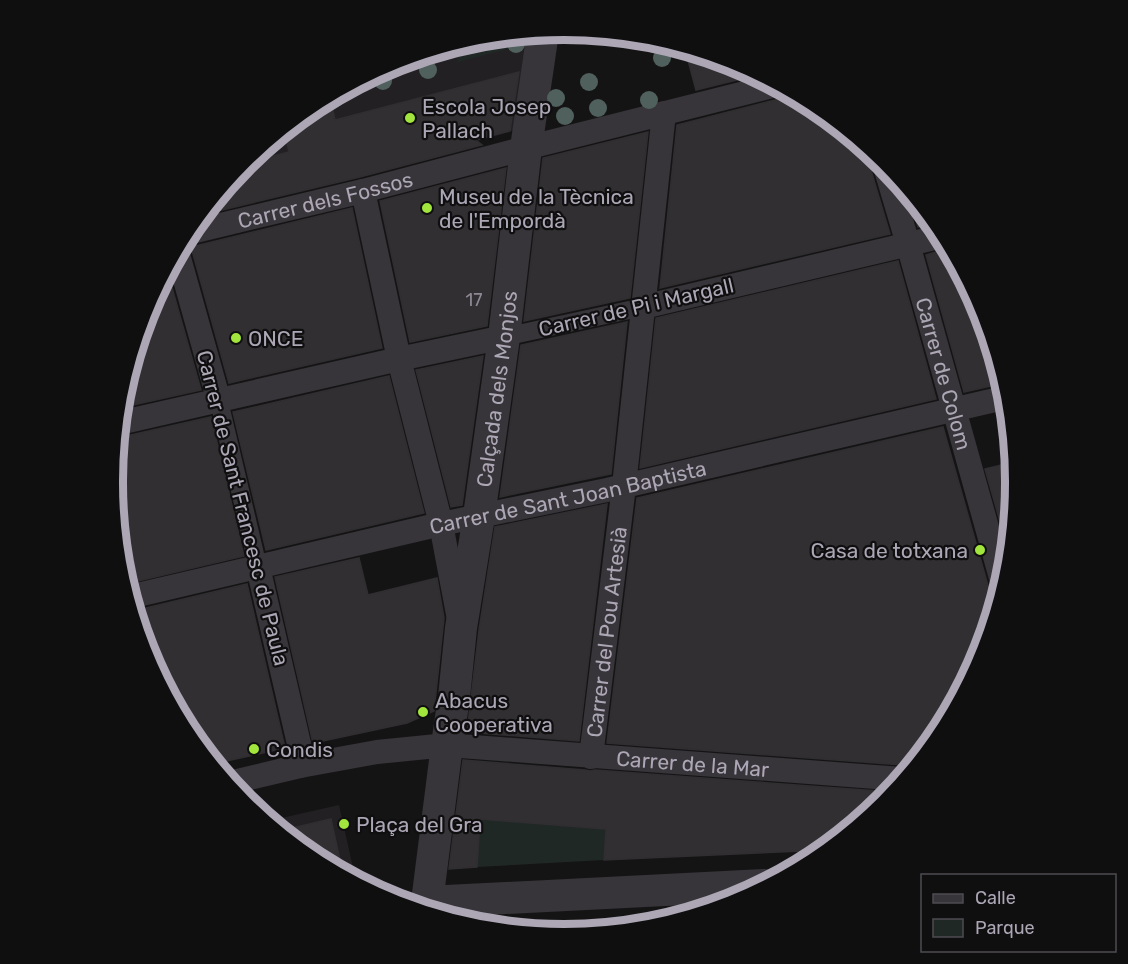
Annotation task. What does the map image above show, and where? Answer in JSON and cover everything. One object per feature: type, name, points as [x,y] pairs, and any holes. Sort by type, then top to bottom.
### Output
[{"type":"street","name":"Calçada dels Monjos","points":[[447,746],[461,628],[504,337],[526,148],[542,41]]},
{"type":"street","name":"Carrer dels Fossos","points":[[202,229],[363,191],[763,88]]},
{"type":"street","name":"Carrer del Pou Artesià","points":[[591,757],[624,486],[664,113]]},
{"type":"street","name":"Carrer de Colom","points":[[891,185],[997,565]]},
{"type":"street","points":[[363,191],[399,359],[441,524],[461,628]]},
{"type":"street","name":"Carrer de Pi i Margall","points":[[126,422],[399,359],[643,307],[932,239]]},
{"type":"street","name":"Carrer de Sant Francesc de Paula","points":[[181,264],[219,401],[300,748],[300,766]]},
{"type":"street","name":"Carrer de Sant Joan Baptista","points":[[138,595],[441,524],[624,486],[998,399]]},
{"type":"street","points":[[239,781],[300,766],[377,752],[447,746],[428,902]]},
{"type":"street","name":"Carrer de la Mar","points":[[447,746],[891,778]]},
{"type":"street","points":[[440,905],[741,886]]},
{"type":"shaded area","name":"Escola Josep Pallach","points":[[531,41],[519,129],[221,204],[252,170],[295,132],[343,100],[369,86],[422,64],[450,56],[478,49]]},
{"type":"shaded area","name":"Plaça del Gra","points":[[339,805],[353,870],[319,849],[279,819]]},
{"type":"green space","points":[[507,44],[508,49],[458,62],[456,54]]},
{"type":"green space","points":[[480,819],[606,829],[604,860],[477,867]]},
{"type":"building","points":[[688,59],[743,79],[696,90]]},
{"type":"building","points":[[519,72],[510,131],[476,140],[482,145],[215,212],[265,158],[289,152],[286,139],[295,132],[332,107],[335,120]]},
{"type":"building","points":[[779,99],[785,100],[833,132],[870,164],[890,234],[660,288],[677,125]]},
{"type":"building","points":[[648,132],[630,298],[524,321],[543,158]]},
{"type":"building","points":[[506,168],[487,326],[410,342],[380,201]]},
{"type":"building","points":[[352,208],[382,348],[229,383],[191,247]]},
{"type":"building","points":[[914,212],[923,226],[918,227]]},
{"type":"building","points":[[940,251],[960,287],[982,340],[994,385],[964,392],[926,255]]},
{"type":"building","points":[[898,261],[936,399],[640,468],[656,318]]},
{"type":"building","points":[[171,282],[201,390],[129,406],[146,340]]},
{"type":"building","points":[[627,322],[611,474],[500,497],[521,345]]},
{"type":"building","points":[[483,356],[462,505],[451,507],[416,370]]},
{"type":"building","points":[[389,376],[424,513],[266,550],[233,412]]},
{"type":"building","points":[[211,417],[244,556],[134,582],[123,511],[125,436]]},
{"type":"building","points":[[943,427],[991,592],[982,624],[960,677],[931,727],[903,765],[607,743],[637,498]]},
{"type":"building","points":[[1005,464],[1003,532],[985,469]]},
{"type":"building","points":[[607,504],[579,741],[467,732],[479,630],[495,527]]},
{"type":"building","points":[[359,558],[368,595],[437,578],[444,618],[434,711],[407,723],[313,743],[275,577]]},
{"type":"building","points":[[247,584],[285,748],[223,762],[197,727],[168,677],[156,651],[142,609]]},
{"type":"building","points":[[463,760],[879,791],[855,814],[806,851],[604,860],[606,829],[480,819],[477,867],[449,869]]},
{"type":"building","points":[[331,819],[340,862],[319,849],[291,828]]},
{"type":"place","name":"Escola Josep Pallach","points":[[410,118]]},
{"type":"place","name":"Museu de la Tècnica de l'Empordà","points":[[427,208]]},
{"type":"place","name":"ONCE","points":[[236,338]]},
{"type":"place","name":"Casa de totxana","points":[[980,550]]},
{"type":"place","name":"Abacus Cooperativa","points":[[423,712]]},
{"type":"place","name":"Condis","points":[[254,749]]},
{"type":"place","name":"Plaça del Gra","points":[[344,824]]}]
